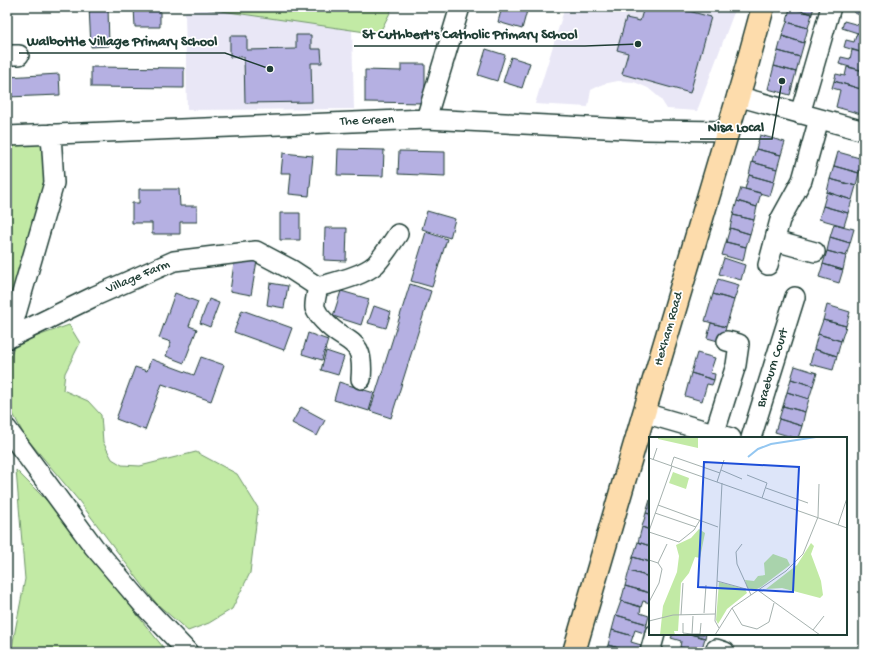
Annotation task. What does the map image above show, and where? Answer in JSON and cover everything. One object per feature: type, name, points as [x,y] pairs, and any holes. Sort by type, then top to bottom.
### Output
[{"type":"main road","name":"Hexham Road","points":[[574,652],[737,96],[743,80],[763,7]]},
{"type":"street","points":[[426,118],[460,7]]},
{"type":"street","points":[[800,114],[831,7]]},
{"type":"street","points":[[737,96],[864,131]]},
{"type":"street","name":"The Green","points":[[7,136],[426,118],[645,130],[727,131]]},
{"type":"street","points":[[768,265],[780,220],[802,180],[819,119]]},
{"type":"street","points":[[8,338],[54,183],[51,134]]},
{"type":"street","points":[[361,379],[361,358],[356,347],[326,324],[315,308],[318,287],[352,276],[374,265],[398,234]]},
{"type":"street","points":[[775,242],[815,252]]},
{"type":"street","name":"Village Farm","points":[[8,338],[95,296],[174,261],[256,251],[292,270],[318,287]]},
{"type":"street","name":"Braeburn Court","points":[[751,437],[795,297]]},
{"type":"street","points":[[644,413],[720,436],[736,365],[739,344],[727,341]]},
{"type":"street","points":[[7,429],[94,547],[146,607],[188,652]]},
{"type":"street","points":[[650,652],[655,635]]},
{"type":"shaded area","points":[[565,7],[736,7],[697,111],[667,109],[660,98],[648,88],[634,82],[618,81],[603,84],[591,90],[588,107],[535,104]]},
{"type":"shaded area","points":[[208,9],[352,29],[354,109],[187,110],[185,12]]},
{"type":"green space","points":[[208,7],[393,7],[379,34],[208,9]]},
{"type":"green space","points":[[32,140],[43,146],[46,186],[7,317],[7,141]]},
{"type":"green space","points":[[69,325],[80,343],[65,373],[63,390],[88,401],[101,415],[103,442],[112,459],[122,465],[140,466],[196,452],[237,474],[258,508],[250,573],[232,609],[209,623],[188,631],[156,603],[79,501],[24,435],[7,402],[7,365],[15,344]]},
{"type":"green space","points":[[16,470],[51,505],[167,652],[11,652],[25,579]]},
{"type":"building","points":[[7,7],[10,7],[10,26],[7,26]]},
{"type":"building","points":[[89,7],[108,7],[109,46],[91,47]]},
{"type":"building","points":[[134,7],[160,7],[160,27],[135,27]]},
{"type":"building","points":[[502,7],[528,7],[522,29],[498,22]]},
{"type":"building","points":[[644,7],[674,7],[711,17],[690,93],[622,74],[628,53],[617,50],[626,18],[640,21]]},
{"type":"building","points":[[790,7],[812,14],[808,28],[787,22]]},
{"type":"building","points":[[790,7],[814,7],[812,14]]},
{"type":"building","points":[[855,7],[864,8],[864,16],[854,13]]},
{"type":"building","points":[[862,16],[864,16],[864,35],[842,28],[844,21],[859,25]]},
{"type":"building","points":[[787,22],[808,28],[804,43],[782,36]]},
{"type":"building","points":[[857,33],[864,35],[864,53],[844,47],[846,40],[854,42]]},
{"type":"building","points":[[296,35],[311,35],[311,49],[321,49],[322,63],[311,63],[312,102],[245,103],[244,57],[230,57],[230,36],[247,36],[247,50],[296,49]]},
{"type":"building","points":[[782,36],[804,43],[800,57],[778,51]]},
{"type":"building","points":[[486,49],[505,55],[497,81],[478,75]]},
{"type":"building","points":[[852,50],[864,53],[864,71],[839,64],[841,57],[850,59]]},
{"type":"building","points":[[778,51],[800,57],[796,72],[774,66]]},
{"type":"building","points":[[511,57],[530,63],[522,88],[503,82]]},
{"type":"building","points":[[401,64],[425,64],[425,103],[365,102],[365,70],[401,71]]},
{"type":"building","points":[[774,66],[796,72],[790,95],[768,89]]},
{"type":"building","points":[[91,67],[184,68],[184,88],[91,87]]},
{"type":"building","points":[[847,67],[864,71],[864,90],[834,81],[836,74],[845,76]]},
{"type":"building","points":[[59,74],[60,95],[7,97],[7,77]]},
{"type":"building","points":[[834,81],[864,90],[864,103],[861,114],[836,107],[840,90],[832,88]]},
{"type":"building","points":[[760,135],[785,142],[781,155],[756,149]]},
{"type":"building","points":[[338,149],[384,150],[383,176],[337,175]]},
{"type":"building","points":[[756,149],[781,155],[777,169],[752,162]]},
{"type":"building","points":[[399,151],[445,152],[445,176],[398,174]]},
{"type":"building","points":[[838,152],[863,159],[859,173],[834,166]]},
{"type":"building","points":[[283,153],[313,156],[309,196],[289,194],[291,173],[281,173]]},
{"type":"building","points":[[752,162],[777,169],[774,182],[749,175]]},
{"type":"building","points":[[834,166],[859,173],[856,186],[830,179]]},
{"type":"building","points":[[749,175],[774,182],[770,196],[745,189]]},
{"type":"building","points":[[830,179],[856,186],[852,200],[827,192]]},
{"type":"building","points":[[741,188],[761,193],[757,207],[737,201]]},
{"type":"building","points":[[139,189],[179,189],[180,206],[197,206],[197,222],[180,222],[180,234],[152,234],[152,223],[132,223],[132,203],[139,203]]},
{"type":"building","points":[[827,192],[852,200],[848,213],[823,206]]},
{"type":"building","points":[[737,201],[757,207],[754,220],[733,215]]},
{"type":"building","points":[[823,206],[848,213],[844,226],[819,219]]},
{"type":"building","points":[[427,211],[455,219],[450,238],[422,229]]},
{"type":"building","points":[[280,213],[300,213],[300,240],[280,240]]},
{"type":"building","points":[[733,215],[754,220],[750,234],[730,228]]},
{"type":"building","points":[[834,224],[854,229],[850,243],[830,237]]},
{"type":"building","points":[[325,228],[347,228],[346,261],[324,260]]},
{"type":"building","points":[[730,228],[750,234],[746,247],[726,242]]},
{"type":"building","points":[[426,232],[447,239],[432,287],[411,281]]},
{"type":"building","points":[[830,237],[850,243],[846,256],[827,251]]},
{"type":"building","points":[[726,242],[746,247],[743,261],[722,255]]},
{"type":"building","points":[[827,251],[846,256],[843,270],[823,264]]},
{"type":"building","points":[[235,257],[257,261],[251,295],[230,291]]},
{"type":"building","points":[[724,258],[745,265],[741,280],[719,274]]},
{"type":"building","points":[[823,264],[843,270],[839,283],[819,277]]},
{"type":"building","points":[[718,279],[739,285],[734,300],[713,294]]},
{"type":"building","points":[[270,283],[288,286],[284,308],[267,305]]},
{"type":"building","points":[[410,284],[431,291],[391,418],[370,411]]},
{"type":"building","points":[[341,291],[369,299],[361,325],[333,316]]},
{"type":"building","points":[[175,293],[198,302],[189,326],[197,329],[184,363],[166,356],[171,342],[159,338]]},
{"type":"building","points":[[713,294],[734,300],[726,327],[705,321]]},
{"type":"building","points":[[209,299],[219,303],[210,327],[200,323]]},
{"type":"building","points":[[827,305],[850,312],[846,326],[823,320]]},
{"type":"building","points":[[374,306],[391,312],[386,328],[368,323]]},
{"type":"building","points":[[242,310],[292,328],[284,350],[234,332]]},
{"type":"building","points":[[823,320],[846,326],[841,341],[818,334]]},
{"type":"building","points":[[711,323],[726,327],[722,342],[707,338]]},
{"type":"building","points":[[308,333],[328,340],[322,360],[302,354]]},
{"type":"building","points":[[818,334],[841,341],[837,356],[814,349]]},
{"type":"building","points":[[814,349],[837,356],[833,370],[810,364]]},
{"type":"building","points":[[326,351],[344,357],[338,375],[321,370]]},
{"type":"building","points":[[697,353],[715,358],[710,373],[715,374],[714,380],[691,373]]},
{"type":"building","points":[[201,357],[224,365],[211,401],[162,384],[145,430],[116,419],[135,367],[147,371],[151,359],[194,375]]},
{"type":"building","points":[[795,366],[817,373],[813,386],[791,379]]},
{"type":"building","points":[[691,373],[714,380],[712,385],[707,384],[702,401],[685,396]]},
{"type":"building","points":[[791,379],[813,386],[809,399],[787,392]]},
{"type":"building","points":[[339,382],[374,393],[369,411],[334,400]]},
{"type":"building","points":[[787,392],[809,399],[805,412],[783,406]]},
{"type":"building","points":[[783,406],[805,412],[802,426],[779,419]]},
{"type":"building","points":[[301,407],[325,420],[317,436],[292,423]]},
{"type":"building","points":[[779,419],[802,426],[798,437],[792,437],[775,432]]},
{"type":"building","points":[[649,503],[649,514],[646,513]]},
{"type":"building","points":[[646,513],[649,514],[649,530],[642,527]]},
{"type":"building","points":[[642,527],[649,530],[649,546],[638,542]]},
{"type":"building","points":[[638,542],[649,546],[649,562],[633,557]]},
{"type":"building","points":[[633,557],[649,562],[649,577],[629,571]]},
{"type":"building","points":[[629,571],[649,577],[649,593],[625,586]]},
{"type":"building","points":[[625,586],[649,593],[649,603],[643,601],[641,607],[621,601]]},
{"type":"building","points":[[621,601],[641,607],[640,613],[649,616],[647,624],[616,615]]},
{"type":"building","points":[[616,615],[647,624],[644,633],[635,630],[633,636],[612,630]]},
{"type":"building","points":[[612,630],[633,636],[631,642],[641,645],[639,652],[633,652],[608,645]]},
{"type":"building","points":[[672,635],[694,635],[705,638],[701,652],[697,652],[680,647],[681,641],[671,638]]},
{"type":"building","points":[[694,635],[706,635],[705,638]]},
{"type":"building","points":[[608,645],[633,652],[605,652]]},
{"type":"building","points":[[680,647],[697,652],[678,652]]},
{"type":"place","name":"St Cuthbert's Catholic Primary School","points":[[638,44]]},
{"type":"place","name":"Walbottle Village Primary School","points":[[270,69]]},
{"type":"place","name":"Nisa Local","points":[[782,81]]}]
